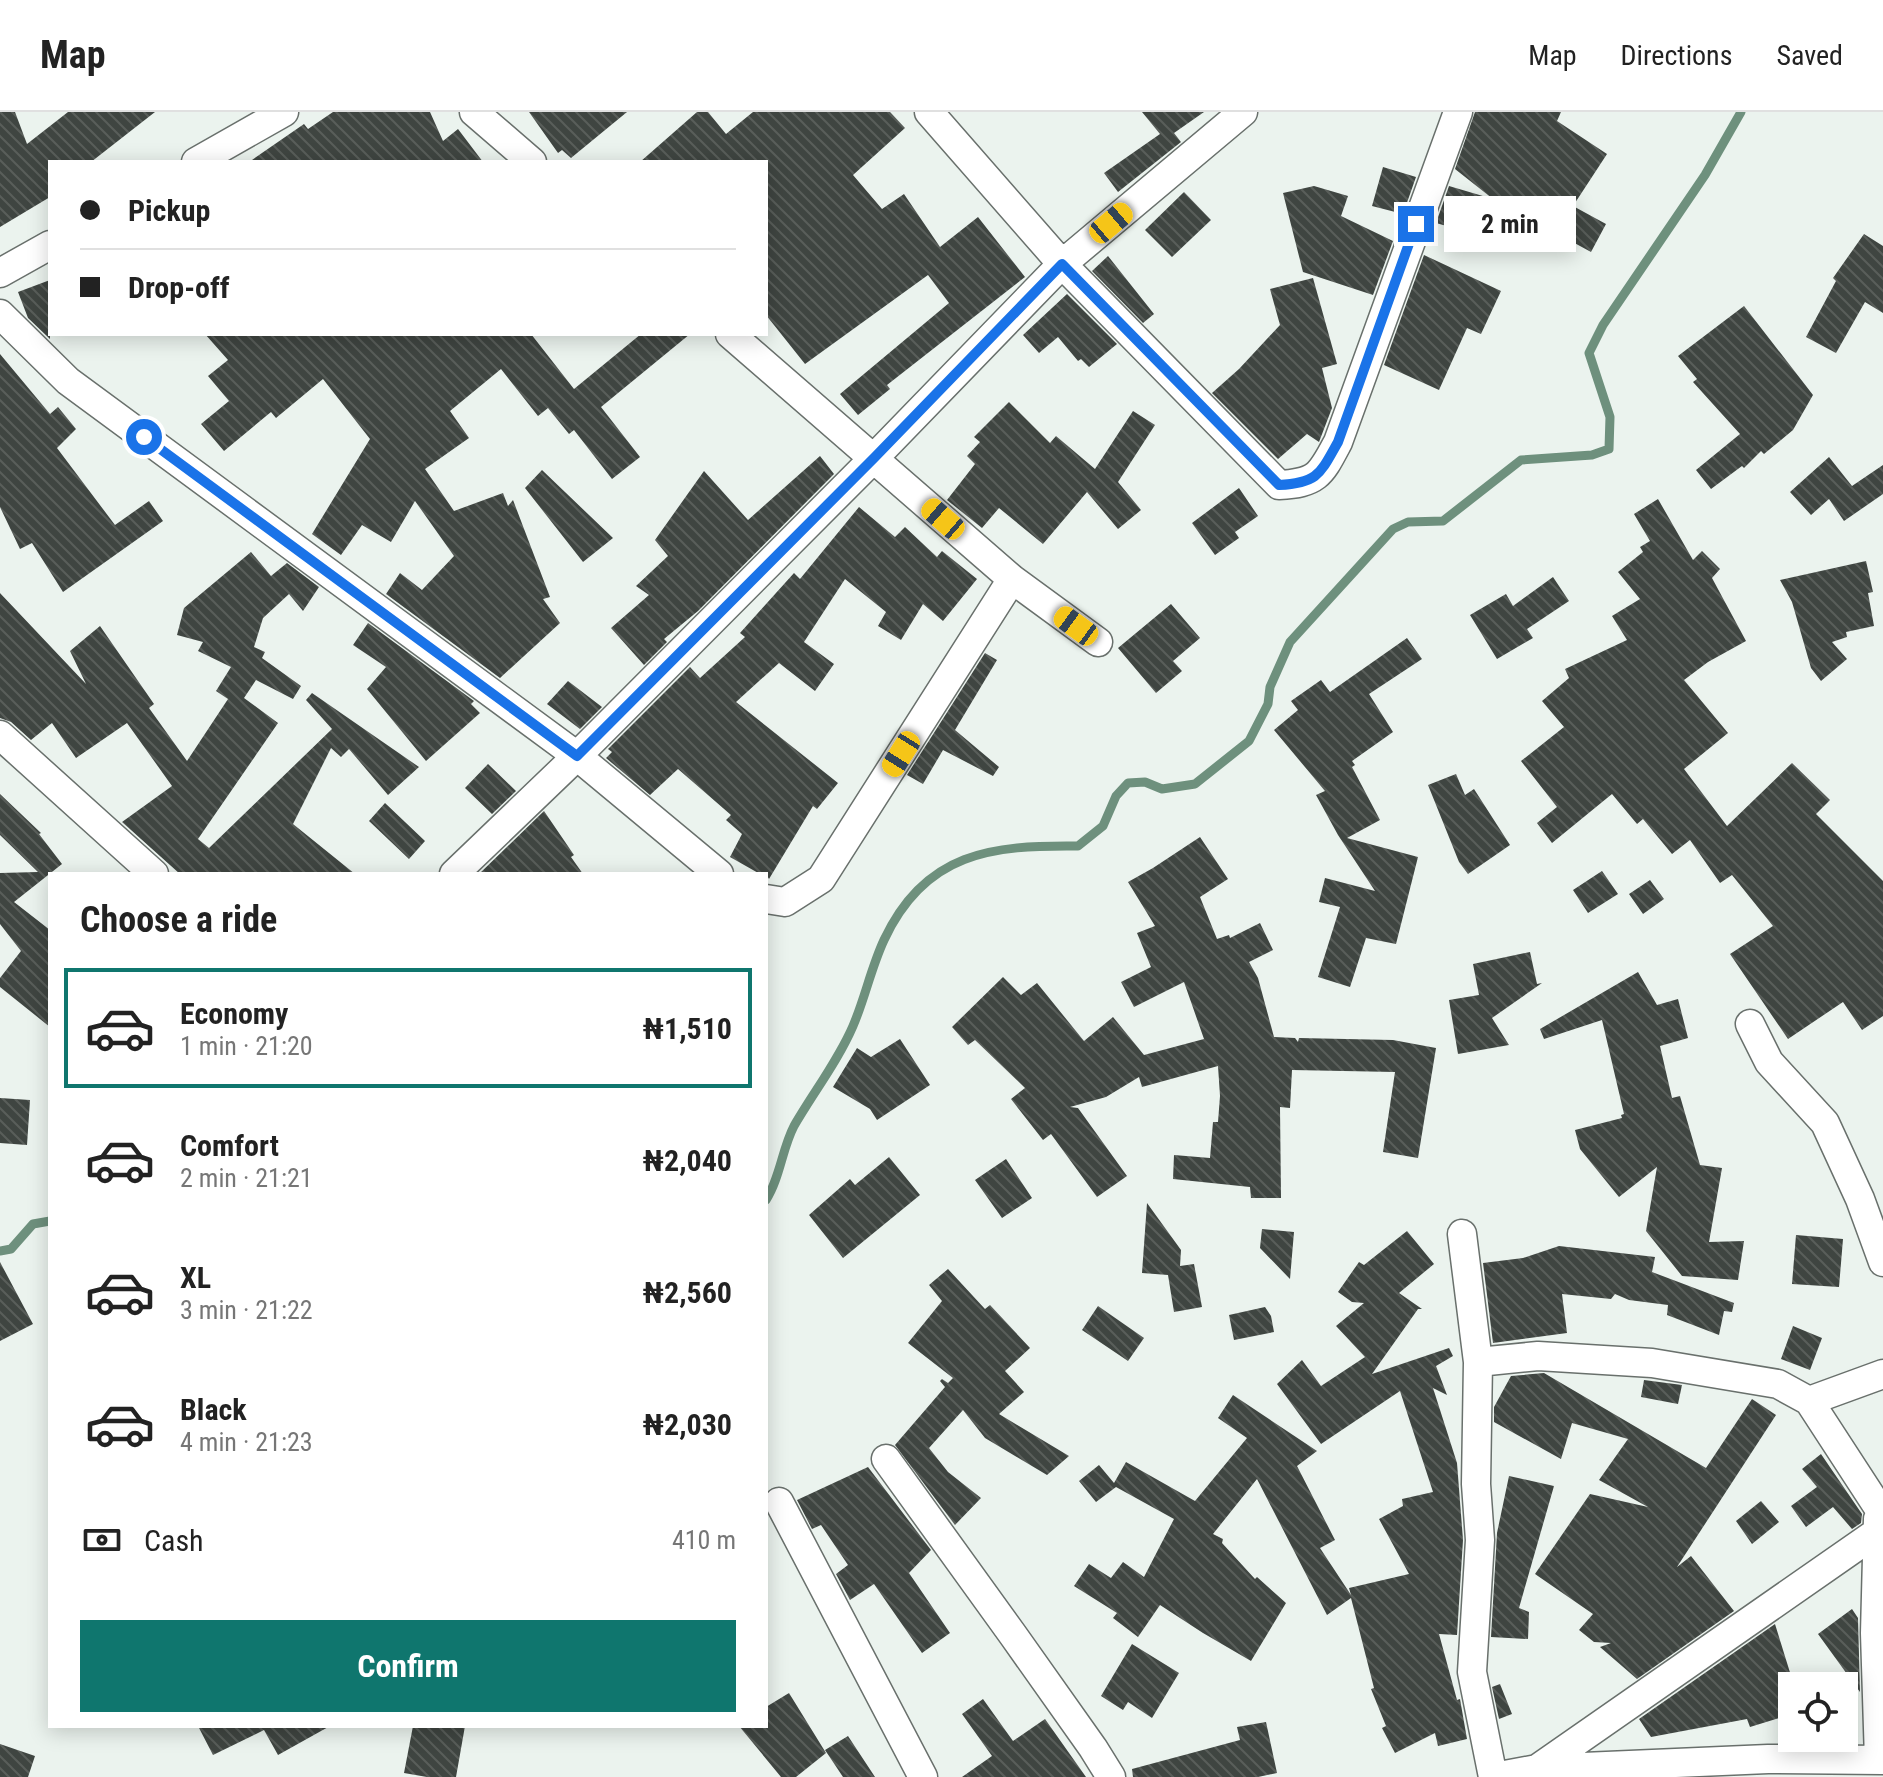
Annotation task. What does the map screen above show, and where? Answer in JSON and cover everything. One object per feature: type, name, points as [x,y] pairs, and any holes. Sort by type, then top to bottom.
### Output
[{"type":"street","points":[[200,160],[284,112]]},
{"type":"street","points":[[474,112],[530,160]]},
{"type":"street","points":[[929,112],[1062,264],[1279,485],[1301,484],[1322,472],[1338,442],[1458,112]]},
{"type":"street","points":[[456,872],[577,756],[874,458],[1062,264],[1243,112]]},
{"type":"street","points":[[0,273],[48,246]]},
{"type":"street","points":[[0,314],[68,381],[577,756],[717,872]]},
{"type":"street","points":[[732,336],[1012,579],[1098,642]]},
{"type":"street","points":[[768,899],[785,902],[821,879],[1012,579]]},
{"type":"street","points":[[0,735],[152,872]]},
{"type":"street","points":[[1750,1024],[1769,1062],[1825,1123],[1860,1199],[1883,1262]]},
{"type":"street","points":[[1462,1234],[1478,1362],[1476,1484],[1480,1540],[1472,1672],[1494,1777],[1537,1769],[1767,1768],[1881,1760],[1875,1633],[1881,1516],[1809,1401],[1778,1384],[1652,1363],[1538,1356],[1478,1362]]},
{"type":"street","points":[[1809,1401],[1883,1374]]},
{"type":"street","points":[[886,1459],[1111,1777]]},
{"type":"street","points":[[779,1502],[923,1777]]},
{"type":"street","points":[[1537,1769],[1881,1516]]},
{"type":"building","points":[[0,112],[15,112],[27,144],[68,112],[155,112],[94,160],[48,160],[48,198],[0,227]]},
{"type":"building","points":[[333,112],[430,112],[443,141],[458,129],[481,160],[252,160],[304,124],[308,129]]},
{"type":"building","points":[[529,112],[627,112],[571,158],[562,150],[558,153]]},
{"type":"building","points":[[697,112],[708,112],[726,134],[753,112],[890,112],[905,128],[853,175],[882,209],[904,194],[940,247],[978,217],[1025,277],[887,385],[890,389],[858,415],[840,394],[949,303],[928,275],[805,364],[768,318],[768,160],[642,160]]},
{"type":"building","points":[[1142,112],[1204,112],[1174,133],[1181,142],[1118,192],[1104,173],[1160,134]]},
{"type":"building","points":[[1475,112],[1561,112],[1557,121],[1607,154],[1573,206],[1606,224],[1591,252],[1499,202],[1489,238],[1436,223],[1449,186],[1493,199],[1455,169]]},
{"type":"building","points":[[1383,167],[1416,177],[1403,214],[1372,206]]},
{"type":"building","points":[[1314,186],[1348,196],[1341,216],[1393,241],[1373,295],[1303,272],[1283,193]]},
{"type":"building","points":[[1184,192],[1211,220],[1172,257],[1145,230]]},
{"type":"building","points":[[1864,234],[1883,246],[1883,313],[1865,302],[1836,353],[1806,337],[1836,281],[1833,278]]},
{"type":"building","points":[[1424,255],[1501,291],[1481,334],[1467,328],[1439,390],[1384,365]]},
{"type":"building","points":[[1108,256],[1154,314],[1143,323],[1092,271]]},
{"type":"building","points":[[1313,278],[1337,364],[1322,368],[1332,408],[1319,442],[1307,434],[1278,459],[1212,393],[1280,325],[1270,289]]},
{"type":"building","points":[[48,281],[50,339],[28,318],[18,292]]},
{"type":"building","points":[[1067,294],[1117,344],[1089,367],[1081,359],[1078,361],[1058,337],[1039,353],[1023,335]]},
{"type":"building","points":[[1744,306],[1813,395],[1793,430],[1764,454],[1761,451],[1744,468],[1742,466],[1711,489],[1696,470],[1740,434],[1693,382],[1697,379],[1678,356]]},
{"type":"building","points":[[207,336],[533,336],[574,389],[639,336],[688,336],[601,407],[640,457],[612,479],[574,430],[569,434],[548,408],[538,416],[501,369],[450,411],[469,438],[425,469],[454,511],[503,493],[508,506],[513,500],[550,597],[543,599],[560,623],[500,678],[386,594],[400,573],[422,590],[454,556],[415,501],[391,542],[362,525],[341,555],[312,534],[370,439],[323,379],[276,418],[271,412],[224,451],[201,424],[229,401],[208,376],[228,360]]},
{"type":"building","points":[[0,354],[50,414],[58,407],[76,429],[57,448],[115,525],[149,501],[163,521],[63,592],[32,543],[20,549],[0,507]]},
{"type":"building","points":[[1009,402],[1050,443],[1056,436],[1095,469],[1133,411],[1155,425],[1118,482],[1141,510],[1118,529],[1087,492],[1043,544],[999,508],[982,528],[947,500],[975,464],[967,456],[980,442],[974,437]]},
{"type":"building","points":[[820,456],[834,474],[698,611],[664,639],[667,642],[644,665],[611,628],[649,595],[636,586],[668,556],[655,540],[704,471],[748,520]]},
{"type":"building","points":[[1829,457],[1852,486],[1883,465],[1883,494],[1844,521],[1829,499],[1811,515],[1790,492]]},
{"type":"building","points":[[542,470],[613,538],[583,562],[525,488]]},
{"type":"building","points":[[1239,488],[1258,516],[1235,532],[1239,538],[1215,555],[1192,523]]},
{"type":"building","points":[[1658,499],[1693,560],[1702,551],[1720,569],[1712,578],[1746,641],[1708,662],[1684,680],[1728,733],[1684,769],[1727,826],[1792,763],[1830,800],[1816,814],[1883,881],[1883,1016],[1862,1030],[1843,1002],[1788,1039],[1730,954],[1773,926],[1732,875],[1720,883],[1690,840],[1672,854],[1643,819],[1637,824],[1612,794],[1552,843],[1537,823],[1557,807],[1521,761],[1564,727],[1542,701],[1569,678],[1565,669],[1627,640],[1612,616],[1640,599],[1618,572],[1643,552],[1640,547],[1650,541],[1634,514]]},
{"type":"building","points":[[859,507],[895,537],[905,527],[937,557],[942,551],[977,579],[943,621],[923,604],[901,640],[878,626],[886,612],[845,579],[804,642],[834,664],[815,691],[779,663],[736,702],[838,783],[817,809],[813,806],[769,879],[768,872],[756,872],[730,857],[742,834],[726,820],[731,815],[678,769],[650,795],[606,758],[612,752],[608,749],[690,667],[700,678],[745,637],[740,633],[794,573],[800,579]]},
{"type":"building","points":[[251,552],[271,576],[287,563],[319,587],[303,611],[289,594],[263,618],[254,647],[265,652],[262,658],[301,686],[293,699],[256,680],[244,698],[278,723],[198,839],[209,848],[332,729],[306,700],[312,693],[419,767],[388,795],[349,749],[341,757],[331,748],[293,824],[353,872],[178,872],[122,822],[172,786],[127,723],[76,758],[52,723],[31,740],[11,722],[0,718],[0,593],[86,684],[70,651],[100,626],[154,704],[149,708],[187,761],[228,699],[216,691],[231,667],[198,651],[203,642],[177,635],[184,608]]},
{"type":"building","points":[[1866,561],[1873,592],[1868,593],[1874,626],[1846,632],[1847,637],[1832,642],[1847,659],[1821,681],[1811,668],[1792,602],[1780,580]]},
{"type":"building","points":[[1553,577],[1569,601],[1527,629],[1533,638],[1497,659],[1470,615],[1506,594],[1513,606]]},
{"type":"building","points":[[1171,604],[1200,638],[1173,661],[1182,671],[1156,693],[1118,648]]},
{"type":"building","points":[[368,623],[474,701],[471,704],[480,713],[426,761],[367,689],[386,667],[353,645]]},
{"type":"building","points":[[1407,638],[1422,659],[1369,694],[1393,732],[1352,761],[1355,765],[1352,767],[1380,820],[1347,838],[1418,857],[1396,944],[1366,938],[1350,987],[1318,977],[1340,907],[1319,902],[1325,878],[1375,891],[1316,795],[1325,791],[1274,730],[1298,710],[1291,701],[1321,680],[1330,692]]},
{"type":"building","points":[[985,653],[997,660],[955,730],[999,767],[993,776],[943,750],[923,784],[907,775]]},
{"type":"building","points":[[568,681],[602,707],[580,729],[547,704]]},
{"type":"building","points":[[488,764],[516,791],[492,814],[465,788]]},
{"type":"building","points":[[1456,774],[1465,795],[1474,789],[1510,845],[1468,874],[1459,862],[1428,785]]},
{"type":"building","points":[[0,794],[41,833],[62,864],[48,872],[14,902],[48,928],[48,1025],[0,987],[0,978],[21,951],[0,924],[0,873],[38,872],[0,835]]},
{"type":"building","points":[[385,803],[425,841],[409,859],[369,821]]},
{"type":"building","points":[[544,811],[574,855],[571,857],[582,872],[481,872]]},
{"type":"building","points":[[1200,837],[1228,879],[1200,897],[1217,939],[1229,935],[1230,938],[1260,923],[1273,950],[1249,962],[1258,978],[1274,1037],[1295,1038],[1298,1042],[1299,1038],[1393,1040],[1436,1048],[1418,1158],[1383,1152],[1395,1072],[1292,1070],[1290,1108],[1280,1107],[1281,1198],[1251,1198],[1250,1187],[1173,1179],[1174,1155],[1210,1158],[1213,1122],[1218,1122],[1218,1066],[1142,1087],[1139,1077],[1106,1097],[1070,1107],[1078,1108],[1127,1176],[1097,1197],[1051,1134],[1043,1140],[1011,1099],[1025,1088],[975,1040],[968,1045],[952,1027],[1003,977],[1021,995],[1037,983],[1084,1041],[1113,1017],[1144,1055],[1204,1039],[1184,982],[1134,1007],[1121,982],[1151,967],[1137,933],[1155,926],[1128,882]]},
{"type":"building","points":[[1602,871],[1618,894],[1588,913],[1573,890]]},
{"type":"building","points":[[1650,880],[1664,899],[1643,914],[1629,894]]},
{"type":"building","points":[[1530,952],[1537,984],[1542,983],[1492,1018],[1509,1045],[1458,1054],[1449,1000],[1479,995],[1473,964]]},
{"type":"building","points":[[1638,972],[1657,1005],[1678,999],[1688,1038],[1660,1046],[1672,1098],[1680,1096],[1700,1165],[1722,1168],[1709,1242],[1744,1241],[1738,1280],[1682,1276],[1646,1231],[1657,1167],[1619,1197],[1580,1149],[1575,1130],[1622,1118],[1624,1114],[1602,1020],[1544,1039],[1540,1029]]},
{"type":"building","points":[[900,1039],[930,1085],[877,1120],[870,1109],[833,1087],[857,1048],[871,1057]]},
{"type":"building","points":[[0,1098],[30,1100],[27,1145],[0,1143]]},
{"type":"building","points":[[889,1157],[920,1195],[843,1258],[809,1215],[850,1179],[855,1185]]},
{"type":"building","points":[[1006,1159],[1032,1198],[1002,1218],[975,1180]]},
{"type":"building","points":[[1147,1203],[1181,1250],[1180,1266],[1194,1264],[1202,1307],[1174,1312],[1168,1275],[1142,1273]]},
{"type":"building","points":[[1262,1229],[1294,1232],[1290,1279],[1260,1248]]},
{"type":"building","points":[[1407,1231],[1434,1264],[1399,1293],[1422,1309],[1418,1309],[1372,1374],[1449,1348],[1453,1356],[1436,1366],[1447,1395],[1433,1388],[1457,1463],[1463,1540],[1457,1635],[1439,1634],[1457,1700],[1460,1699],[1467,1739],[1438,1746],[1435,1733],[1395,1753],[1382,1728],[1386,1726],[1371,1689],[1374,1688],[1351,1598],[1327,1615],[1257,1479],[1213,1534],[1223,1539],[1222,1543],[1255,1579],[1257,1577],[1286,1603],[1251,1661],[1160,1605],[1138,1637],[1113,1618],[1117,1613],[1074,1586],[1089,1564],[1111,1578],[1123,1562],[1144,1577],[1174,1519],[1116,1487],[1096,1502],[1079,1481],[1099,1465],[1114,1483],[1126,1462],[1195,1501],[1247,1438],[1218,1418],[1233,1395],[1317,1451],[1297,1466],[1335,1540],[1320,1548],[1351,1595],[1349,1588],[1409,1574],[1379,1519],[1403,1506],[1402,1499],[1433,1492],[1400,1391],[1321,1444],[1277,1384],[1302,1360],[1321,1386],[1365,1357],[1336,1326],[1364,1303],[1352,1302],[1338,1292],[1359,1262],[1364,1265]]},
{"type":"building","points":[[1796,1235],[1843,1239],[1839,1287],[1792,1284]]},
{"type":"building","points":[[1559,1246],[1655,1257],[1652,1272],[1734,1303],[1732,1312],[1724,1311],[1719,1335],[1667,1315],[1668,1305],[1629,1300],[1615,1294],[1611,1299],[1562,1294],[1567,1333],[1493,1343],[1483,1263],[1523,1258]]},
{"type":"building","points":[[0,1262],[33,1324],[0,1341]]},
{"type":"building","points":[[948,1269],[985,1309],[990,1305],[1030,1348],[1005,1371],[1024,1392],[999,1414],[1069,1456],[1047,1475],[985,1438],[963,1410],[929,1448],[948,1472],[981,1498],[955,1525],[895,1445],[945,1387],[940,1381],[942,1379],[948,1383],[953,1378],[908,1343],[942,1301],[929,1285]]},
{"type":"building","points":[[1098,1306],[1144,1338],[1128,1361],[1082,1330]]},
{"type":"building","points":[[1265,1307],[1271,1316],[1274,1332],[1234,1340],[1229,1315]]},
{"type":"building","points":[[1793,1326],[1822,1338],[1810,1370],[1781,1359]]},
{"type":"building","points":[[1544,1373],[1706,1468],[1752,1399],[1776,1415],[1677,1567],[1691,1556],[1734,1611],[1637,1679],[1600,1647],[1611,1643],[1594,1642],[1579,1630],[1593,1614],[1535,1574],[1590,1494],[1648,1507],[1599,1480],[1628,1439],[1572,1423],[1561,1459],[1494,1422],[1494,1407],[1511,1376]]},
{"type":"building","points":[[1644,1380],[1682,1385],[1678,1404],[1641,1397]]},
{"type":"building","points":[[1821,1454],[1862,1514],[1861,1523],[1852,1529],[1833,1507],[1806,1527],[1791,1506],[1817,1487],[1802,1469]]},
{"type":"building","points":[[868,1467],[931,1550],[909,1573],[950,1633],[922,1653],[874,1584],[850,1600],[836,1574],[848,1565],[821,1525],[812,1529],[797,1500]]},
{"type":"building","points":[[1509,1476],[1554,1486],[1519,1608],[1529,1612],[1528,1639],[1491,1637],[1497,1533]]},
{"type":"building","points":[[1761,1501],[1779,1522],[1752,1544],[1736,1521]]},
{"type":"building","points":[[1852,1609],[1858,1618],[1860,1692],[1858,1672],[1846,1672],[1818,1634]]},
{"type":"building","points":[[1775,1624],[1790,1672],[1778,1672],[1778,1718],[1750,1727],[1747,1719],[1651,1737],[1639,1719]]},
{"type":"building","points":[[1132,1644],[1179,1673],[1152,1718],[1128,1702],[1123,1710],[1101,1696]]},
{"type":"building","points":[[1500,1684],[1512,1714],[1499,1719],[1492,1687]]},
{"type":"building","points":[[789,1693],[826,1753],[796,1777],[781,1777],[741,1728],[768,1728],[768,1706]]},
{"type":"building","points":[[983,1699],[1013,1741],[1045,1719],[1086,1777],[962,1777],[992,1756],[962,1714]]},
{"type":"building","points":[[1266,1722],[1277,1773],[1258,1777],[1133,1777],[1132,1769],[1240,1740],[1237,1727]]},
{"type":"building","points":[[199,1728],[326,1728],[278,1755],[264,1730],[213,1755]]},
{"type":"building","points":[[413,1728],[465,1728],[456,1777],[404,1773]]},
{"type":"building","points":[[848,1736],[875,1777],[843,1777],[825,1750]]},
{"type":"building","points":[[0,1744],[35,1756],[28,1777],[0,1777]]},
{"type":"waterway","points":[[768,1196],[794,1126],[853,1026],[884,940],[901,911],[920,888],[941,871],[990,852],[1078,846],[1103,826],[1116,796],[1128,783],[1145,782],[1162,789],[1195,784],[1249,741],[1268,704],[1270,687],[1290,642],[1393,529],[1408,522],[1443,521],[1521,460],[1592,455],[1609,449],[1610,417],[1589,353],[1603,325],[1705,175],[1741,112]]},
{"type":"waterway","points":[[0,1251],[11,1249],[33,1224],[48,1221]]},
{"type":"route","points":[[144,437],[577,756],[1062,264],[1279,485],[1301,484],[1322,472],[1338,442],[1416,224]]}]
